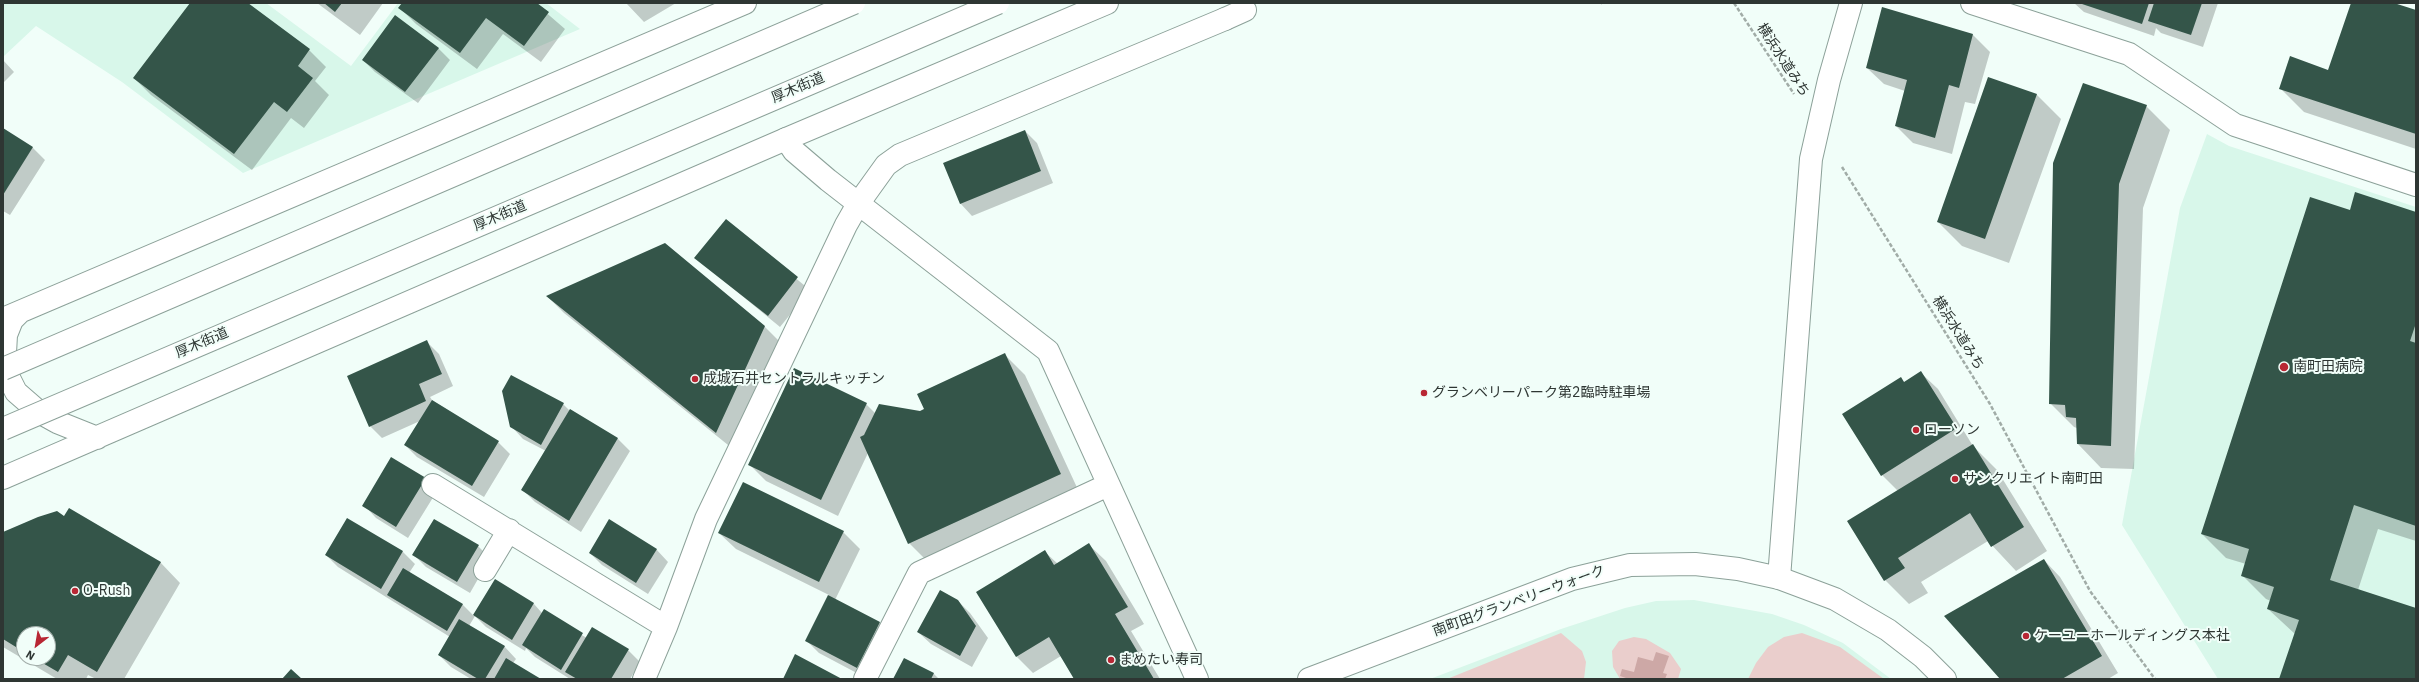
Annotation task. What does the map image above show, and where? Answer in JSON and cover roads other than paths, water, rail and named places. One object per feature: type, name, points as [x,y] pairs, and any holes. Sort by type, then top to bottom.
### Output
[{"type":"main road","points":[[97,438],[57,422],[39,412],[16,392],[7,374],[5,353],[6,335],[12,320],[12,316],[745,3]]},
{"type":"main road","points":[[3,369],[854,3]]},
{"type":"main road","name":"厚木街道","points":[[3,429],[998,3]]},
{"type":"main road","points":[[3,478],[786,138],[1106,3]]},
{"type":"main road","points":[[1779,578],[1811,159],[1851,3]]},
{"type":"main road","points":[[1972,3],[2129,54],[2235,125],[2416,185]]},
{"type":"main road","points":[[644,679],[666,627],[706,519],[841,234],[858,204],[886,165],[900,155],[1237,11]]},
{"type":"main road","points":[[786,138],[794,151],[858,204],[1048,351],[1197,679]]},
{"type":"main road","points":[[433,485],[666,627]]},
{"type":"main road","points":[[865,679],[919,573],[1108,485]]},
{"type":"main road","points":[[485,570],[508,530]]},
{"type":"main road","name":"南町田グランベリーウォーク","points":[[1309,679],[1572,579],[1610,569],[1650,564],[1695,564],[1738,569],[1779,578],[1815,590],[1860,612],[1911,648],[1945,679]]},
{"type":"place","name":"南町田病院","points":[[2284,367]]},
{"type":"place","name":"成城石井セントラルキッチン","points":[[695,379]]},
{"type":"place","name":"グランベリーパーク第2臨時駐車場","points":[[1424,393]]},
{"type":"place","name":"ローソン","points":[[1916,430]]},
{"type":"place","name":"サンクリエイト南町田","points":[[1955,479]]},
{"type":"place","name":"O-Rush","points":[[75,591]]},
{"type":"place","name":"ケーユーホールディングス本社","points":[[2026,636]]},
{"type":"place","name":"まめたい寿司","points":[[1111,660]]}]
